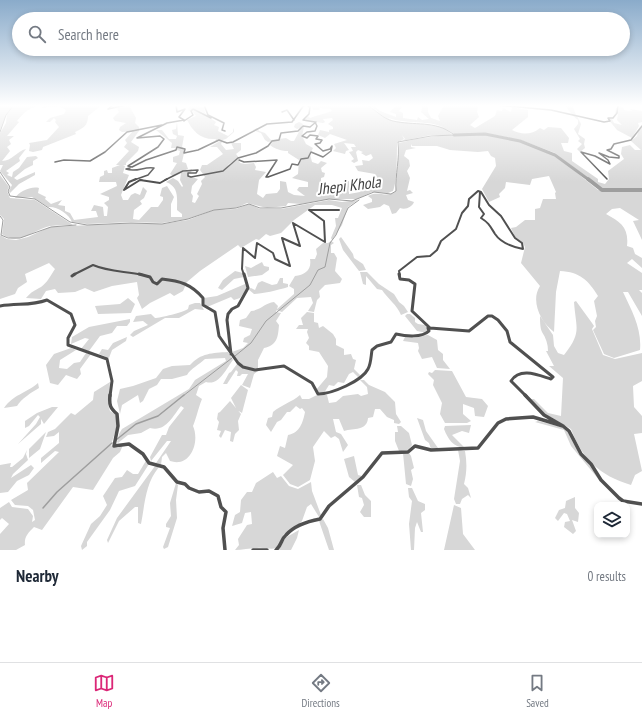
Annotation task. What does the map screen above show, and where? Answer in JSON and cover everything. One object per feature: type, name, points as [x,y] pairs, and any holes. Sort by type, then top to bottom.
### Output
[{"type":"street","points":[[55,162],[64,160],[90,161],[105,152],[127,132],[133,131]]},
{"type":"street","points":[[132,167],[128,166],[158,147],[164,139],[160,136],[137,138],[152,131]]},
{"type":"street","points":[[251,131],[243,138],[227,143],[219,140],[209,147],[191,152],[184,153],[185,148],[177,147],[176,150],[170,154],[155,156],[126,169],[136,172],[148,167],[154,168],[148,175],[129,182],[124,190],[140,180],[160,183],[165,179],[190,169],[198,170],[196,173],[188,174],[188,176],[191,177],[223,171],[232,162],[260,151],[272,142],[279,140],[281,133],[298,131]]},
{"type":"street","points":[[239,159],[244,162],[277,160],[266,177],[290,169],[292,164],[298,165],[301,159],[308,158],[311,152],[323,157],[331,151],[332,146],[330,149],[323,150],[315,144],[321,142],[321,140],[316,139],[318,136],[310,135],[306,138],[302,136],[307,132],[315,131]]},
{"type":"street","points":[[607,179],[581,152],[595,156],[610,164],[608,160],[599,153],[609,157],[619,158],[619,156],[607,150],[611,149],[614,144],[627,143],[634,138],[637,131]]},
{"type":"street","points":[[480,192],[476,192],[469,199],[468,206],[462,213],[456,229],[441,242],[437,250],[430,256],[417,257],[398,273],[400,279],[409,280],[415,284],[412,312],[428,327],[471,331],[488,316],[496,318],[504,327],[510,342],[553,377],[551,379],[528,373],[519,374],[512,378],[511,381],[513,385],[530,399],[544,415],[570,431],[581,454],[591,464],[601,480],[619,498],[623,501],[642,504]]},
{"type":"street","points":[[480,192],[489,205],[502,216],[504,223],[510,228],[515,238],[522,243],[524,249],[514,247],[503,241],[496,235],[490,223],[480,218],[484,214],[479,207],[480,192]]},
{"type":"street","points":[[231,354],[227,335],[228,313],[230,309],[238,306],[248,288],[242,269],[243,248],[255,258],[257,243],[273,253],[275,259],[290,266],[282,238],[300,246],[293,224],[325,242],[324,222],[309,210],[339,210]]},
{"type":"street","points":[[72,276],[93,265],[105,270],[124,271],[150,277],[153,282],[157,284],[162,279],[180,280],[190,285],[203,298],[203,305],[215,312],[219,336],[231,354],[243,367],[259,370],[284,366],[312,384],[317,393],[323,395],[362,378],[369,368],[372,350],[376,346],[390,343],[396,334],[406,336],[426,334],[429,331],[428,327]]},
{"type":"street","points":[[0,306],[10,303],[34,305],[47,300],[71,314],[75,325],[70,334],[68,344],[107,359],[112,381],[109,404],[111,409],[118,414],[119,420],[114,446],[129,444],[134,450],[141,451],[148,458],[149,463],[164,467],[177,482],[199,492],[210,491],[218,496],[221,507],[226,512],[223,528],[225,550]]},
{"type":"street","points":[[276,550],[281,546],[285,535],[308,521],[320,519],[329,506],[363,477],[382,453],[391,454],[408,452],[415,446],[424,450],[435,451],[441,449],[478,448],[498,423],[506,418],[533,417],[563,426]]},
{"type":"street","points":[[253,550],[267,550]]},
{"type":"shaded area","points":[[1,131],[12,131],[7,136],[14,136],[9,140],[11,144],[7,147],[10,151],[2,161],[6,161],[26,149],[19,158],[20,161],[6,171],[9,173],[7,175],[12,177],[13,172],[19,168],[27,157],[36,156],[38,158],[33,161],[33,165],[25,169],[14,178],[17,180],[35,172],[35,175],[19,184],[10,193],[9,191],[12,185],[0,171],[3,165],[0,165],[0,133]]},
{"type":"shaded area","points":[[56,131],[78,131],[75,132],[76,134],[43,147],[42,150],[33,152],[29,151],[29,143],[47,140]]},
{"type":"shaded area","points":[[120,131],[139,131],[131,142],[139,147],[138,151],[126,163],[126,165],[123,165],[125,166],[123,173],[129,175],[121,195],[123,200],[128,200],[131,195],[135,193],[140,195],[143,187],[147,191],[144,198],[140,201],[142,204],[134,210],[133,219],[139,220],[151,207],[158,207],[163,200],[163,197],[160,196],[162,188],[167,186],[174,197],[171,204],[171,217],[182,217],[182,214],[177,210],[177,197],[175,190],[166,182],[173,178],[178,181],[182,187],[183,186],[180,180],[181,173],[192,169],[191,173],[188,173],[188,176],[198,179],[192,186],[191,193],[193,196],[192,202],[195,203],[199,196],[197,194],[202,184],[201,181],[205,177],[200,170],[202,165],[207,165],[223,154],[217,147],[210,147],[220,141],[226,150],[234,149],[231,143],[241,143],[241,150],[236,154],[240,159],[238,158],[229,164],[224,171],[238,159],[240,163],[254,163],[256,167],[255,170],[266,172],[259,180],[257,194],[263,198],[266,194],[277,193],[280,189],[280,181],[286,182],[288,192],[294,195],[305,196],[297,190],[299,187],[308,187],[308,182],[292,178],[298,174],[299,164],[303,159],[299,160],[288,153],[288,151],[279,150],[270,145],[272,141],[268,142],[261,133],[255,131],[265,133],[271,140],[286,138],[294,141],[300,131],[303,131],[302,136],[306,144],[313,148],[310,154],[312,162],[318,164],[321,161],[327,163],[321,168],[322,172],[325,173],[324,177],[321,178],[321,182],[330,184],[328,192],[343,193],[346,181],[349,181],[349,194],[360,192],[361,190],[366,189],[367,186],[378,185],[378,179],[375,174],[358,171],[355,166],[363,165],[362,160],[369,161],[373,158],[371,154],[366,156],[361,153],[363,152],[358,150],[356,152],[358,161],[354,163],[351,161],[354,159],[349,152],[353,151],[351,147],[356,147],[354,144],[344,143],[349,150],[346,151],[345,154],[333,151],[336,148],[334,144],[347,140],[330,134],[325,138],[318,135],[320,131],[329,132],[329,131],[448,131],[452,135],[431,135],[402,141],[405,139],[402,135],[404,139],[397,143],[396,175],[393,191],[388,193],[372,192],[357,199],[330,199],[301,204],[288,203],[286,206],[267,208],[247,203],[236,208],[213,210],[188,219],[162,223],[131,222],[87,224],[72,222],[62,211],[48,207],[32,197],[15,198],[25,190],[39,188],[38,193],[46,197],[45,199],[51,204],[62,200],[58,205],[65,206],[65,211],[70,213],[74,220],[98,217],[96,211],[91,211],[94,205],[103,207],[104,216],[107,216],[108,207],[104,203],[109,200],[109,197],[100,194],[117,186],[116,182],[99,182],[100,177],[104,175],[104,171],[107,170],[108,173],[112,173],[112,168],[120,165],[116,165],[129,151],[124,147],[127,143],[125,140],[133,131],[122,132]]},
{"type":"shaded area","points":[[157,131],[163,131],[169,139],[176,139],[177,136],[173,134],[172,131],[178,131],[178,135],[184,136],[182,147],[185,149],[182,162],[186,163],[188,169],[173,176],[170,174],[177,163],[173,162],[173,157],[179,155],[180,151],[177,150],[177,148],[171,148],[172,143]]},
{"type":"shaded area","points":[[195,131],[218,131],[228,136],[233,131],[234,132],[226,139],[215,142],[216,139],[206,138]]},
{"type":"shaded area","points":[[449,131],[514,131],[526,134],[536,131],[563,131],[569,138],[568,143],[561,143],[564,151],[572,153],[572,161],[598,179],[598,182],[605,184],[609,179],[608,171],[624,159],[621,154],[622,147],[630,145],[635,150],[641,150],[631,141],[637,136],[639,131],[642,131],[642,189],[602,189],[555,153],[521,140],[485,133],[454,135]]},
{"type":"shaded area","points":[[575,131],[579,131],[578,134],[585,139],[585,148],[580,152],[577,149],[582,144],[578,141],[580,139]]},
{"type":"shaded area","points":[[618,131],[636,131],[632,138]]},
{"type":"shaded area","points":[[445,135],[493,135],[520,142],[555,155],[598,190],[620,192],[642,191],[642,240],[633,221],[639,220],[620,208],[612,209],[606,214],[623,226],[627,235],[627,246],[633,248],[635,254],[642,258],[642,268],[632,259],[627,263],[642,273],[642,290],[639,290],[642,293],[642,316],[628,292],[623,292],[638,327],[640,350],[614,358],[604,354],[593,330],[596,327],[595,321],[597,316],[594,301],[598,296],[587,281],[573,273],[560,271],[556,292],[554,332],[541,317],[538,311],[536,298],[540,286],[521,263],[525,247],[523,243],[515,237],[511,228],[516,227],[525,220],[535,220],[535,209],[540,208],[543,199],[556,199],[556,192],[549,176],[532,179],[530,185],[506,182],[505,188],[499,194],[500,197],[489,202],[482,189],[496,166],[495,158],[491,156],[488,151],[478,152],[450,150],[437,146],[412,146],[411,144],[411,147],[416,148],[406,150],[404,156],[409,160],[410,166],[407,171],[410,178],[407,191],[410,190],[413,193],[406,195],[408,200],[414,202],[413,204],[407,208],[400,208],[396,213],[392,214],[389,206],[384,204],[380,207],[368,209],[363,205],[372,202],[372,199],[368,196],[372,194],[386,195],[396,191],[399,143]]},
{"type":"shaded area","points":[[0,175],[9,187],[7,191],[10,198],[35,200],[73,225],[50,226],[26,236],[14,239],[8,238],[2,234],[4,219],[0,215]]},
{"type":"shaded area","points":[[329,200],[342,202],[358,200],[348,207],[342,225],[332,240],[331,238],[336,226],[335,218],[338,218],[342,208],[332,205],[315,205],[294,220],[281,233],[270,236],[266,234],[259,240],[256,239],[241,248],[238,245],[200,271],[187,282],[183,291],[174,296],[170,293],[150,303],[142,309],[137,298],[139,295],[137,282],[112,286],[94,292],[85,288],[75,292],[58,293],[55,289],[46,291],[41,299],[26,298],[47,281],[55,269],[49,263],[25,274],[27,282],[18,288],[15,294],[0,299],[0,235],[7,239],[16,240],[28,237],[50,227],[131,223],[162,224],[188,220],[214,210],[236,209],[249,204],[260,209],[281,209]]},
{"type":"shaded area","points":[[341,237],[353,254],[354,258],[363,264],[366,270],[359,271],[343,250],[339,239]]},
{"type":"shaded area","points":[[331,241],[334,243],[331,245],[331,253],[334,253],[337,258],[335,271],[342,279],[340,283],[325,285],[319,291],[320,297],[317,300],[314,312],[308,311],[313,303],[311,297],[297,298],[282,312],[276,310],[294,294],[294,289],[289,286],[295,276],[305,273],[309,269],[310,259],[315,259],[317,254],[316,249],[323,243],[328,243]]},
{"type":"shaded area","points":[[262,262],[264,266],[269,267],[269,270],[262,275],[248,277],[245,266],[251,268]]},
{"type":"shaded area","points":[[235,271],[243,273],[244,277],[234,279],[222,290],[218,288],[223,280]]},
{"type":"shaded area","points":[[360,272],[367,272],[379,284],[394,294],[408,312],[401,315],[382,290],[377,289],[366,276],[366,285],[363,284]]},
{"type":"shaded area","points":[[280,278],[283,278],[283,283],[288,284],[288,287],[270,292],[254,294],[248,289],[251,288],[255,290],[258,283],[262,281],[272,285],[277,284]]},
{"type":"shaded area","points":[[245,284],[247,288],[240,298],[234,300],[231,297],[207,307],[204,306],[204,298],[217,296]]},
{"type":"shaded area","points":[[128,298],[135,304],[131,313],[98,314],[95,306],[120,304]]},
{"type":"shaded area","points":[[576,301],[594,326],[592,329],[603,355],[615,359],[642,353],[642,381],[633,386],[634,407],[642,416],[642,433],[634,434],[642,471],[635,475],[631,485],[610,476],[594,465],[581,449],[571,429],[545,414],[531,399],[534,399],[548,413],[561,416],[563,378],[549,366],[554,366],[546,351],[548,351],[548,346],[541,330],[540,316],[553,335],[554,346],[558,353],[564,355],[576,335],[574,302]]},
{"type":"shaded area","points":[[274,302],[278,306],[276,312],[281,313],[276,321],[279,325],[276,340],[272,345],[264,348],[258,360],[258,369],[249,368],[242,365],[236,360],[232,352],[243,348],[248,343],[243,342],[244,338],[250,335],[252,329],[239,326],[240,320],[246,318],[251,311]]},
{"type":"shaded area","points":[[200,303],[204,310],[195,309],[179,318],[165,318],[133,337],[130,335],[134,331],[148,325],[143,321],[133,322],[136,316],[151,314],[155,318],[167,316],[186,310],[188,309],[189,305]]},
{"type":"shaded area","points":[[307,312],[314,313],[314,322],[318,323],[319,328],[323,326],[333,334],[336,339],[336,345],[344,349],[344,355],[351,354],[353,359],[356,360],[354,369],[362,377],[359,378],[353,372],[349,374],[344,383],[338,382],[334,386],[329,385],[324,393],[317,392],[316,390],[327,377],[328,366],[319,352],[309,350],[309,346],[306,343],[309,338],[307,332],[308,329],[296,329],[299,325],[303,325],[301,318]]},
{"type":"shaded area","points":[[410,314],[415,318],[415,322],[418,324],[425,325],[428,328],[427,333],[417,331],[405,316]]},
{"type":"shaded area","points":[[130,319],[127,326],[117,326],[112,333],[100,336],[89,351],[81,349],[89,339],[85,338],[71,344],[72,337],[89,327]]},
{"type":"shaded area","points":[[428,335],[437,340],[438,350],[443,354],[443,360],[450,369],[437,368],[432,357],[422,359],[418,351],[418,343],[403,341],[405,337]]},
{"type":"shaded area","points":[[127,337],[126,341],[112,350],[109,358],[99,354],[102,349],[108,350],[113,343]]},
{"type":"shaded area","points":[[71,348],[76,350],[60,360],[59,368],[67,369],[74,363],[80,362],[86,353],[91,354],[80,369],[81,374],[77,379],[66,375],[58,385],[50,383],[46,365],[54,354]]},
{"type":"shaded area","points":[[228,352],[233,360],[222,376],[215,382],[206,382],[199,386],[196,395],[202,399],[193,426],[195,432],[194,446],[188,457],[183,461],[170,461],[166,453],[162,457],[161,465],[156,463],[171,441],[167,441],[151,461],[150,457],[162,435],[166,435],[169,427],[184,408],[181,406],[164,426],[156,429],[150,428],[141,433],[128,435],[118,443],[117,442],[122,429],[189,389],[195,380],[226,361],[225,358],[205,359],[187,375],[172,379],[161,379],[157,385],[149,389],[143,401],[140,403],[138,395],[122,405],[120,414],[117,401],[120,389],[156,378],[163,369],[172,366],[190,365],[198,358],[207,354]]},
{"type":"shaded area","points":[[237,364],[258,371],[254,374],[250,388],[242,385],[248,374],[237,376],[238,372],[236,370],[227,384],[223,384],[229,373]]},
{"type":"shaded area","points":[[435,370],[452,371],[466,397],[482,399],[488,406],[484,417],[475,416],[474,408],[463,404],[463,414],[471,421],[467,423],[445,423],[440,414],[442,403],[433,385],[434,380],[428,374],[429,372],[432,373]]},
{"type":"shaded area","points":[[360,380],[364,380],[369,385],[385,392],[395,402],[396,414],[401,422],[399,424],[394,423],[394,420],[387,417],[380,409],[375,409],[373,417],[368,418],[365,425],[359,428],[344,431],[339,419],[333,419],[336,432],[341,434],[348,445],[343,452],[339,439],[335,436],[331,438],[324,431],[313,447],[315,461],[310,480],[298,487],[290,484],[283,475],[293,465],[277,456],[280,446],[285,448],[288,435],[295,432],[300,426],[305,412],[302,408],[300,409],[296,406],[290,412],[287,412],[281,420],[277,422],[271,432],[266,425],[268,418],[272,417],[273,412],[300,395],[302,399],[309,399],[317,395],[327,395],[329,403],[336,402],[343,396],[358,394],[361,396],[368,394],[367,387]]},
{"type":"shaded area","points":[[110,382],[108,405],[110,411],[116,415],[117,426],[111,445],[118,448],[123,445],[120,452],[113,458],[93,490],[73,487],[42,530],[34,527],[28,533],[25,540],[25,545],[16,550],[0,550],[0,534],[9,524],[2,518],[0,520],[0,508],[9,502],[12,507],[28,509],[33,516],[32,522],[35,520],[33,510],[28,506],[15,505],[11,500],[28,490],[27,483],[59,452],[55,451],[41,463],[41,458],[59,443],[59,432],[54,436],[46,437],[48,432],[55,429],[71,413],[75,415],[93,400],[94,392]]},
{"type":"shaded area","points":[[38,383],[39,388],[24,398],[17,406],[4,408],[16,397]]},
{"type":"shaded area","points":[[241,385],[248,390],[242,413],[237,410],[231,398]]},
{"type":"shaded area","points":[[230,401],[241,414],[238,421],[239,430],[235,434],[233,442],[230,441],[231,432],[225,430],[221,438],[219,436],[221,431],[217,430],[219,422],[217,419],[218,413]]},
{"type":"shaded area","points":[[52,407],[58,407],[44,424],[41,419],[41,424],[18,444],[36,424],[40,417],[38,415],[29,426],[25,428],[25,421],[37,413]]},
{"type":"shaded area","points":[[417,418],[423,420],[426,431],[438,448],[431,449],[429,443],[425,440]]},
{"type":"shaded area","points":[[538,421],[562,427],[568,432],[600,481],[571,446],[564,430],[535,422]]},
{"type":"shaded area","points":[[471,425],[469,433],[462,431],[452,435],[465,448],[454,444],[447,436],[444,429],[445,426]]},
{"type":"shaded area","points":[[397,426],[401,426],[409,433],[412,445],[407,451],[399,451],[395,441],[395,432],[398,432]]},
{"type":"shaded area","points":[[46,432],[40,449],[29,458],[29,449]]},
{"type":"shaded area","points":[[27,450],[26,454],[28,460],[13,474],[11,478],[31,465],[34,468],[29,475],[17,481],[8,492],[0,493],[0,465],[11,463],[10,467],[12,467],[23,458]]},
{"type":"shaded area","points":[[458,450],[465,451],[466,476],[464,484],[468,488],[471,498],[468,495],[462,499],[460,504],[456,504],[454,499],[460,461]]},
{"type":"shaded area","points":[[403,453],[409,453],[414,468],[411,470],[413,479],[411,486],[406,484]]},
{"type":"shaded area","points":[[354,456],[358,475],[362,476],[355,482],[349,477],[344,459]]},
{"type":"shaded area","points":[[147,459],[149,464],[135,486],[119,491],[110,510],[87,542],[87,546],[82,550],[81,546],[91,524],[100,516],[107,505],[103,496],[115,478],[122,477],[127,470],[133,474],[138,474]]},
{"type":"shaded area","points":[[155,466],[159,467],[148,487],[141,524],[138,523],[138,507],[135,507],[119,521],[108,543],[107,540],[117,518]]},
{"type":"shaded area","points":[[273,472],[277,478],[281,476],[289,486],[298,489],[311,482],[312,491],[321,515],[319,517],[311,504],[307,507],[302,521],[292,531],[284,534],[277,548],[235,550],[239,545],[238,539],[247,525],[252,524],[251,512],[245,513],[242,523],[232,526],[235,515],[240,512],[241,500],[247,492],[252,492],[256,483]]},
{"type":"shaded area","points":[[176,483],[178,485],[176,500],[177,518],[168,547],[164,549],[163,547],[170,528],[166,527],[166,524],[171,516],[170,503]]},
{"type":"shaded area","points":[[357,485],[361,485],[365,495],[371,501],[371,517],[364,517],[360,512],[364,505],[362,498],[359,497]]},
{"type":"shaded area","points":[[408,488],[412,488],[418,501],[425,504],[425,510],[421,513],[423,532],[421,532],[417,522],[415,528],[414,550],[411,550],[409,524],[412,501],[409,497]]},
{"type":"shaded area","points":[[575,497],[575,508],[579,513],[578,522],[572,520],[576,531],[573,534],[564,527],[565,522],[570,521],[567,514],[564,513],[558,521],[555,518],[559,510],[565,508],[566,501]]},
{"type":"shaded area","points":[[454,505],[461,508],[463,534],[475,550],[444,550]]},
{"type":"shaded area","points":[[323,519],[328,528],[334,550],[329,550],[319,521]]},
{"type":"shaded area","points":[[299,530],[291,550],[279,550],[285,538]]},
{"type":"waterway","points":[[447,131],[453,134]]},
{"type":"waterway","name":"Jhepi Khola","points":[[454,135],[485,134],[520,141],[555,155],[589,180]]},
{"type":"waterway","name":"Jhepi Khola","points":[[0,172],[10,187],[8,191],[10,196],[35,199],[70,222],[87,225],[131,223],[162,224],[188,219],[214,210],[236,208],[249,204],[260,208],[281,208],[329,199],[352,201],[374,192],[391,194],[396,191],[398,142],[431,136],[454,135]]},
{"type":"waterway","name":"Jhepi Khola","points":[[588,179],[602,190],[642,190]]},
{"type":"waterway","points":[[235,356],[251,343],[266,321],[310,285],[318,270],[325,267],[330,243],[336,235],[348,208],[359,200]]},
{"type":"waterway","points":[[0,216],[3,220],[1,235],[8,238],[20,238],[51,227],[76,225]]},
{"type":"waterway","points":[[183,396],[232,358]]},
{"type":"waterway","points":[[116,440],[136,424],[158,416],[184,395]]},
{"type":"waterway","points":[[43,508],[57,492],[112,443]]}]
